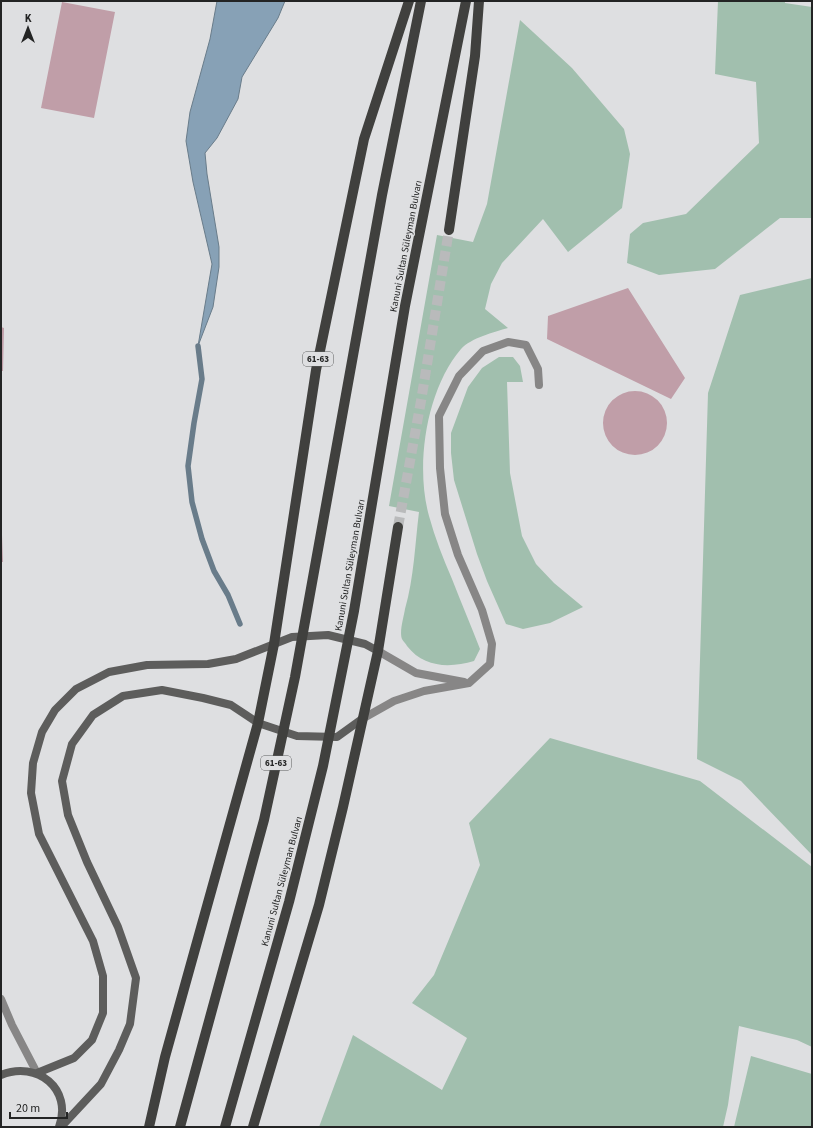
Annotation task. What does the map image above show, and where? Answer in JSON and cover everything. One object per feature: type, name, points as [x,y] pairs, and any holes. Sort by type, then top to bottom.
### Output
[{"type":"main road","name":"61-63","points":[[149,1127],[165,1057],[258,723],[274,644],[316,370],[364,139],[409,1]]},
{"type":"main road","name":"61-63","points":[[180,1127],[264,820],[295,677],[382,195],[421,1]]},
{"type":"main road","name":"Kanuni Sultan Süleyman Bulvarı","points":[[225,1127],[289,902],[323,766],[354,612],[405,306],[466,1]]},
{"type":"main road","points":[[449,230],[475,56],[479,1]]},
{"type":"main road","points":[[253,1127],[319,905],[343,807],[378,651],[398,527]]},
{"type":"street","points":[[60,1127],[101,1084],[119,1050],[130,1024],[136,978],[118,927],[87,862],[68,815],[62,781],[72,744],[93,715],[123,696],[162,690],[231,705],[258,723],[297,736],[337,737],[362,719],[394,701],[424,691],[469,683],[490,664],[492,644],[482,610],[458,555],[446,514],[440,468],[439,416],[459,376],[483,351],[508,342],[526,345],[538,369],[539,385]]},
{"type":"street","points":[[37,1073],[74,1058],[92,1040],[103,1013],[103,976],[93,941],[39,834],[31,793],[33,763],[42,732],[55,710],[76,689],[109,672],[147,665],[208,664],[236,659],[292,637],[328,635],[365,644],[416,673],[469,683]]},
{"type":"street","points":[[1,999],[12,1025],[37,1073]]},
{"type":"street","points":[[1,1075],[11,1071],[24,1070],[37,1073],[49,1081],[58,1092],[62,1105],[62,1119],[60,1127]]},
{"type":"green space","points":[[718,1],[785,1],[785,3],[812,7],[812,218],[780,218],[715,269],[659,275],[627,263],[630,234],[643,223],[686,214],[759,143],[756,82],[715,74]]},
{"type":"green space","points":[[520,20],[572,68],[624,129],[630,154],[622,208],[568,252],[543,219],[502,263],[491,284],[485,309],[508,328],[483,336],[465,345],[449,366],[439,385],[427,429],[424,452],[423,475],[425,496],[429,516],[442,556],[480,649],[474,661],[456,665],[438,664],[421,659],[407,646],[401,636],[412,573],[419,512],[389,506],[437,235],[473,242],[487,204]]},
{"type":"green space","points":[[812,278],[812,855],[741,781],[697,759],[708,393],[740,295]]},
{"type":"green space","points":[[499,357],[513,357],[520,366],[523,382],[507,382],[510,473],[522,536],[536,564],[554,583],[583,607],[550,623],[523,629],[506,624],[487,581],[454,480],[451,453],[451,433],[468,387],[482,368]]},
{"type":"green space","points":[[550,738],[700,781],[812,867],[812,1047],[797,1040],[739,1026],[728,1105],[723,1127],[319,1127],[353,1035],[442,1090],[467,1038],[412,1003],[434,975],[480,865],[469,823]]},
{"type":"green space","points":[[751,1056],[812,1074],[812,1127],[734,1127]]},
{"type":"water","points":[[217,1],[285,1],[278,18],[242,77],[238,99],[217,138],[205,153],[219,247],[219,267],[213,307],[198,346],[212,264],[193,182],[186,141],[190,112],[210,39]]},
{"type":"building","points":[[62,2],[115,12],[94,118],[41,108]]},
{"type":"building","points":[[628,288],[685,378],[671,399],[547,339],[548,316]]},
{"type":"building","points":[[1,327],[4,328],[3,371],[1,371]]},
{"type":"building","points":[[629,391],[641,391],[658,400],[665,411],[667,423],[665,435],[658,446],[641,455],[629,455],[617,450],[608,441],[603,429],[603,417],[608,405],[617,396]]},
{"type":"building","points":[[2,535],[3,562],[1,562]]},
{"type":"waterway","points":[[198,346],[202,379],[188,466],[192,502],[202,539],[214,571],[228,595],[240,624]]},
{"type":"tunnel","points":[[398,527],[421,401],[449,230]]}]
